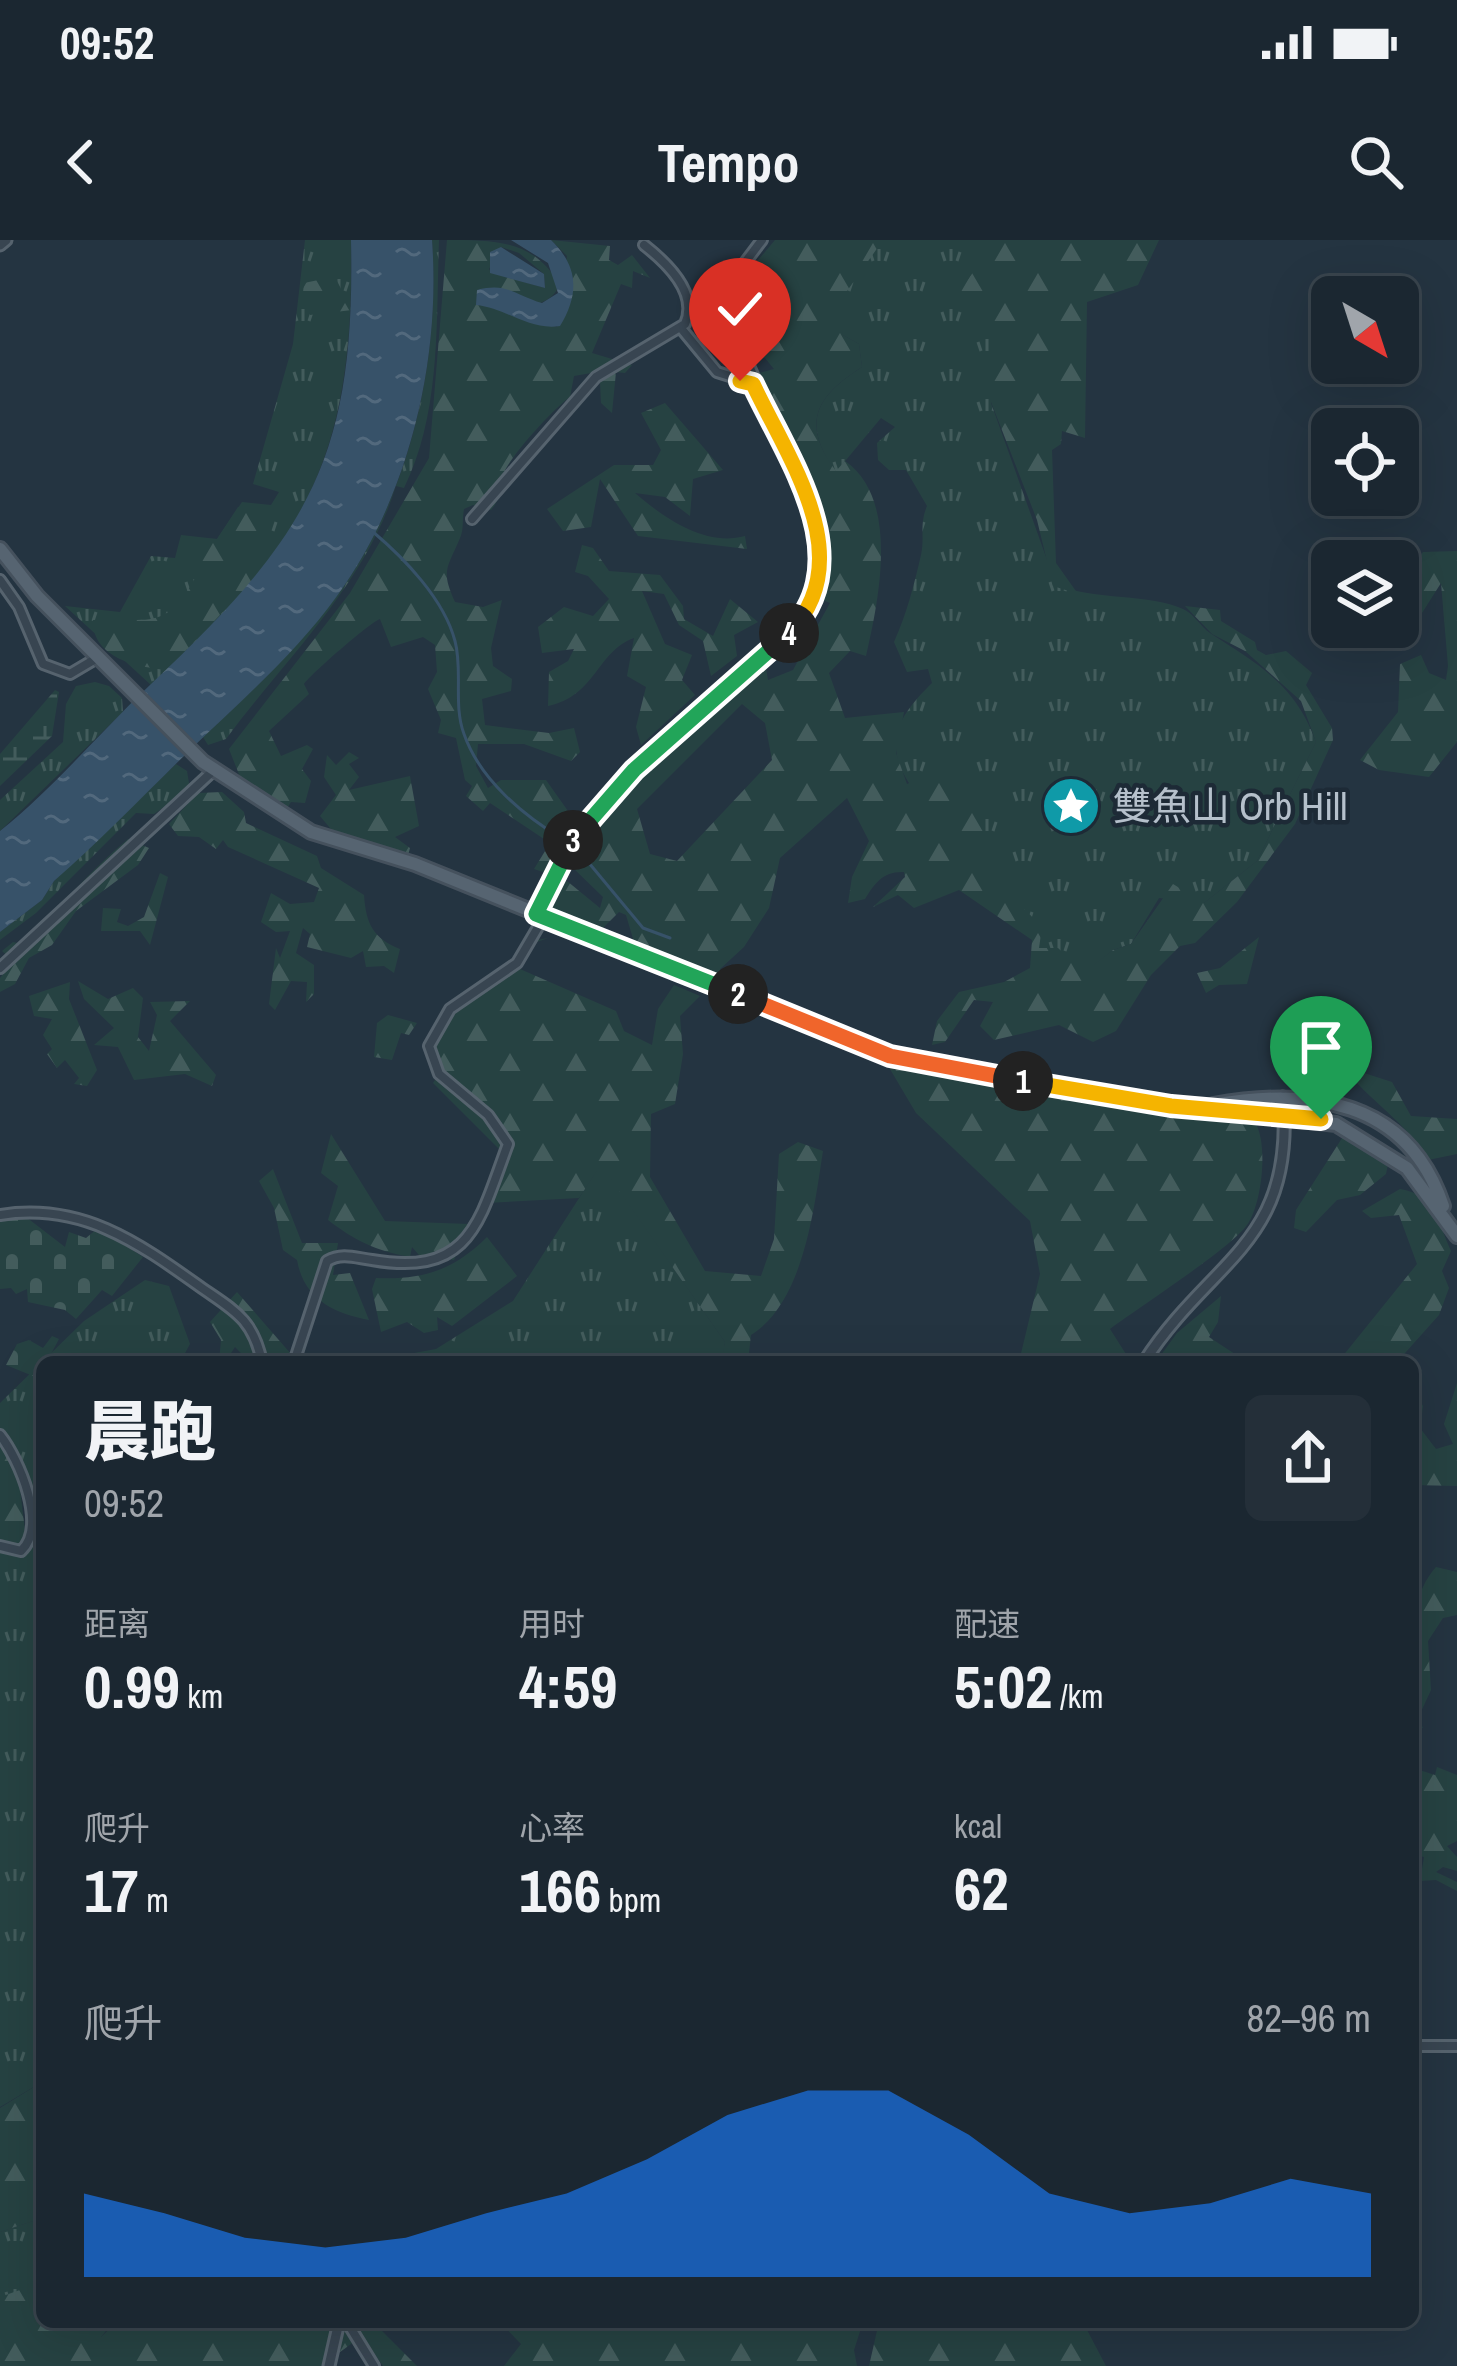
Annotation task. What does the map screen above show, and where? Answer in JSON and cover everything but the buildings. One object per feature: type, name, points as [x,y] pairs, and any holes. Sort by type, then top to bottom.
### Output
[{"type":"main road","points":[[0,549],[98,657],[209,766],[311,832],[415,864],[890,1056],[1109,1098],[1321,1119],[1373,1142],[1407,1168],[1448,1219]]},
{"type":"main road","points":[[1201,1108],[1283,1096],[1320,1097],[1385,1126],[1435,1184],[1457,1236]]},
{"type":"street","points":[[295,1356],[327,1261],[345,1256],[405,1265],[438,1262],[458,1249],[479,1221],[508,1144],[488,1115],[439,1074],[429,1046],[450,1010],[517,963],[584,822],[733,677],[786,636],[813,602],[821,572],[817,525],[729,326],[728,298],[736,271],[762,240]]},
{"type":"street","points":[[472,519],[596,377],[680,327],[690,305],[668,264],[644,245]]},
{"type":"street","points":[[680,327],[717,372],[753,384]]},
{"type":"street","points":[[0,580],[30,628],[44,664],[70,674],[98,657]]},
{"type":"street","points":[[0,968],[209,766]]},
{"type":"street","points":[[1148,1356],[1260,1226],[1278,1184],[1283,1096]]},
{"type":"street","points":[[0,1215],[69,1214],[133,1238],[234,1307],[252,1326],[260,1356]]},
{"type":"street","points":[[0,1435],[20,1466],[32,1528],[21,1551],[0,1546]]},
{"type":"street","points":[[1419,2046],[1457,2046]]},
{"type":"street","points":[[329,2366],[340,2328]]},
{"type":"street","points":[[347,2328],[374,2366]]},
{"type":"green space","points":[[305,240],[351,240],[344,379],[331,437],[311,490],[284,539],[249,586],[151,685],[65,606],[120,612],[151,556],[175,558],[181,535],[217,539],[242,502],[271,505],[279,492],[253,484],[293,344]]},
{"type":"green space","points":[[432,240],[439,240],[431,398],[404,488],[396,486],[382,522],[365,556],[322,619],[226,739],[208,745],[203,737],[289,653],[336,597],[383,517],[401,473],[425,380],[431,333]]},
{"type":"green space","points":[[447,240],[497,242],[538,259],[559,284],[549,299],[490,307],[557,327],[567,256],[551,240],[610,246],[609,260],[618,265],[632,255],[650,278],[633,271],[632,288],[621,284],[592,353],[632,365],[625,373],[616,372],[612,413],[601,403],[600,382],[591,373],[574,376],[570,397],[507,467],[491,510],[473,505],[464,509],[461,535],[447,569],[455,602],[483,607],[502,600],[491,648],[493,666],[512,679],[511,691],[482,699],[485,725],[549,733],[574,728],[580,752],[571,761],[524,744],[478,744],[476,766],[488,788],[501,780],[546,780],[568,811],[571,837],[558,845],[555,865],[546,873],[534,869],[550,843],[490,803],[483,811],[466,796],[472,786],[465,780],[456,738],[438,733],[441,720],[428,689],[437,672],[435,645],[423,637],[391,647],[380,619],[304,684],[309,694],[269,731],[281,756],[307,745],[313,749],[302,769],[311,781],[305,803],[291,802],[284,813],[244,787],[229,749],[350,593],[429,458]],"holes":[[[501,247],[519,253],[544,274],[545,288],[489,269]]]},
{"type":"green space","points":[[775,240],[883,240],[840,301],[843,335],[859,344],[862,367],[825,399],[816,424],[818,438],[836,471],[845,461],[862,478],[879,524],[880,579],[866,656],[850,651],[829,673],[845,718],[904,712],[896,753],[907,784],[945,768],[975,793],[997,881],[1042,927],[1039,948],[1058,948],[1084,972],[1113,950],[1131,944],[1173,884],[1204,903],[1257,861],[1316,742],[1301,701],[1245,651],[1212,634],[1185,606],[1220,610],[1221,621],[1255,642],[1257,650],[1266,655],[1286,651],[1312,673],[1306,685],[1332,728],[1333,740],[1295,824],[1237,902],[1195,943],[1180,946],[1151,975],[1116,1031],[1093,1042],[1059,1025],[994,1040],[980,1026],[993,1002],[974,1000],[945,1042],[932,1045],[937,1021],[959,992],[1004,982],[1030,968],[1032,940],[959,890],[914,908],[898,895],[873,907],[905,877],[904,872],[885,876],[865,899],[848,903],[852,877],[869,841],[847,798],[780,858],[769,908],[744,947],[720,969],[723,981],[634,942],[626,915],[619,912],[599,932],[550,913],[556,886],[567,881],[600,908],[603,897],[571,866],[593,824],[765,662],[768,680],[793,670],[830,603],[815,597],[820,540],[804,483],[745,377],[774,369],[765,358],[741,360],[759,330],[736,308],[737,297],[744,279]],"holes":[[[742,704],[765,723],[772,760],[677,861],[650,854],[637,809]]]},
{"type":"green space","points":[[881,240],[997,240],[991,403],[1056,585],[1187,611],[1286,690],[1316,742],[1257,861],[1204,903],[1159,898],[1131,944],[1113,950],[1084,973],[1038,951],[1041,928],[937,820],[904,774],[897,756],[900,725],[932,683],[928,669],[907,672],[894,642],[918,566],[927,506],[906,470],[889,470],[878,460],[877,443],[895,427],[881,418],[836,472],[819,439],[817,424],[825,400],[862,367],[859,344],[843,335],[832,284]]},
{"type":"green space","points":[[997,240],[1159,240],[1138,285],[1087,302],[1085,438],[1062,431],[1061,444],[1052,450],[1056,563],[1078,594],[1053,586],[1037,520],[991,402],[990,330],[960,290]]},
{"type":"green space","points":[[337,281],[352,310],[310,315],[302,302],[304,283]]},
{"type":"green space","points":[[665,403],[723,470],[693,479],[690,516],[665,497],[635,493],[700,534],[745,536],[747,549],[638,536],[600,479],[591,527],[563,531],[547,509],[614,465],[653,465],[661,450],[641,413]]},
{"type":"green space","points":[[249,505],[270,513],[271,562],[167,670],[130,663],[108,652],[95,633],[93,620],[164,615],[196,576],[178,561],[182,538],[217,539],[238,507]]},
{"type":"green space","points":[[582,545],[593,548],[609,571],[660,575],[683,606],[684,619],[713,636],[730,599],[758,622],[734,635],[737,656],[711,676],[703,641],[679,625],[664,594],[642,591],[665,644],[692,655],[682,680],[695,695],[641,745],[636,727],[646,687],[627,676],[634,638],[612,653],[576,693],[548,706],[549,672],[568,661],[574,649],[542,653],[538,627],[564,607],[593,616],[609,599],[588,576],[575,572]]},
{"type":"green space","points":[[1457,551],[1457,742],[1429,777],[1379,770],[1360,760],[1398,712],[1400,664],[1421,655],[1429,673],[1446,680],[1441,583],[1419,614],[1419,558],[1423,552]]},
{"type":"green space","points":[[95,682],[109,686],[122,698],[123,712],[0,831],[0,800],[63,742],[66,704],[76,686]]},
{"type":"green space","points":[[55,690],[59,692],[52,736],[0,786],[0,754]]},
{"type":"green space","points":[[349,752],[359,758],[349,764],[359,777],[349,790],[410,776],[419,826],[395,837],[410,848],[407,859],[335,834],[320,816],[336,795],[324,777],[327,755],[336,765]]},
{"type":"green space","points":[[176,764],[187,771],[190,789],[154,814],[136,813],[36,913],[0,940],[0,932],[42,900],[54,881]]},
{"type":"green space","points":[[222,792],[244,812],[246,823],[317,856],[321,868],[364,895],[373,929],[400,949],[394,973],[384,966],[366,967],[363,951],[351,958],[307,947],[310,934],[303,928],[296,953],[314,965],[314,994],[306,1002],[307,982],[291,981],[275,1010],[269,1004],[276,948],[280,958],[290,931],[276,932],[261,922],[271,893],[290,904],[314,902],[319,888],[228,847],[223,840],[216,849],[199,837],[178,836],[169,824],[198,793]]},
{"type":"green space","points":[[128,839],[149,848],[138,865],[76,911],[52,945],[29,958],[15,984],[0,992],[0,978],[13,961],[2,951],[13,942],[22,944]]},
{"type":"green space","points":[[160,873],[168,877],[150,945],[140,931],[101,931],[103,908],[121,909],[117,922],[128,926],[144,917]]},
{"type":"green space","points":[[1259,937],[1247,984],[1219,985],[1206,993],[1197,973],[1220,968]]},
{"type":"green space","points":[[548,938],[534,943],[520,969],[616,1011],[624,1031],[652,1045],[658,1009],[674,985],[700,996],[680,1016],[683,1054],[675,1104],[651,1114],[650,1177],[705,1271],[761,1276],[774,1239],[779,1154],[798,1142],[823,1151],[795,1277],[769,1320],[751,1335],[749,1356],[722,1356],[725,1342],[601,1165],[579,1198],[486,1203],[500,1150],[433,1083],[439,1074],[431,1041],[455,1012],[509,969],[532,941]]},
{"type":"green space","points":[[78,981],[108,999],[133,988],[143,998],[138,1037],[149,1051],[157,1015],[150,1002],[190,1001],[170,1021],[216,1075],[212,1086],[185,1074],[134,1080],[118,1047],[94,1045],[114,1028],[84,999]]},
{"type":"green space","points":[[70,982],[69,999],[97,1070],[87,1086],[74,1084],[79,1078],[65,1060],[57,1068],[47,1054],[52,1049],[43,1035],[52,1019],[34,1016],[29,996]]},
{"type":"green space","points":[[388,1015],[417,1023],[409,1035],[401,1033],[392,1060],[374,1057],[377,1023]]},
{"type":"green space","points":[[887,1064],[1113,1108],[1256,1124],[1262,1160],[1260,1190],[1252,1216],[1237,1235],[1110,1329],[1127,1356],[1020,1356],[1040,1274],[1030,1221],[916,1113]]},
{"type":"green space","points":[[1342,1066],[1392,1082],[1411,1116],[1457,1119],[1457,1154],[1428,1160]]},
{"type":"green space","points":[[331,1134],[385,1221],[469,1224],[454,1260],[419,1255],[412,1247],[410,1257],[386,1252],[328,1220],[338,1186],[321,1173]]},
{"type":"green space","points":[[1344,1135],[1389,1159],[1386,1174],[1360,1195],[1337,1200],[1306,1232],[1294,1228],[1296,1210]]},
{"type":"green space","points":[[601,1164],[725,1342],[723,1356],[398,1356],[436,1349],[513,1301]]},
{"type":"green space","points":[[273,1169],[302,1243],[338,1243],[333,1275],[350,1273],[369,1320],[322,1302],[306,1285],[297,1260],[283,1250],[274,1208],[259,1181]]},
{"type":"green space","points":[[1400,1189],[1411,1192],[1428,1203],[1451,1251],[1442,1271],[1449,1288],[1439,1315],[1402,1356],[1343,1356],[1417,1264],[1399,1215],[1371,1218],[1362,1211]]},
{"type":"green space","points":[[26,1217],[65,1247],[69,1232],[86,1238],[98,1228],[143,1257],[112,1296],[102,1290],[76,1319],[65,1310],[28,1302],[27,1289],[16,1294],[11,1288],[0,1289],[0,1220]]},
{"type":"green space","points":[[487,1237],[517,1276],[452,1326],[437,1317],[438,1330],[424,1333],[407,1322],[381,1332],[372,1289],[376,1278],[436,1271],[462,1258]]},
{"type":"green space","points":[[145,1280],[169,1286],[190,1344],[183,1356],[48,1356],[84,1321]]},
{"type":"green space","points":[[237,1292],[293,1356],[244,1356],[235,1347],[229,1356],[220,1356],[221,1340],[210,1322]]},
{"type":"green space","points":[[1221,1296],[1218,1322],[1209,1337],[1238,1356],[1160,1356],[1177,1333]]},
{"type":"green space","points":[[52,1336],[59,1339],[50,1356],[36,1356],[36,1377],[6,1365],[17,1344],[29,1340],[43,1348]]},
{"type":"green space","points":[[36,1368],[36,2086],[0,2107],[0,1548],[13,1552],[27,1546],[23,1482],[0,1435],[0,1403]]},
{"type":"green space","points":[[1457,1383],[1457,1486],[1419,1485],[1419,1399],[1423,1406],[1420,1428],[1436,1449],[1453,1444],[1444,1424]]},
{"type":"green space","points":[[0,1423],[16,1456],[27,1547],[0,1545]]},
{"type":"green space","points":[[1436,1567],[1457,1572],[1457,1615],[1443,1618],[1428,1641],[1431,1690],[1419,1716],[1419,1598]]},
{"type":"green space","points":[[1437,1767],[1457,1775],[1457,1841],[1447,1846],[1457,1857],[1457,1871],[1443,1867],[1436,1872],[1457,1882],[1457,1891],[1436,1880],[1420,1881],[1424,1857],[1419,1856],[1419,1770],[1435,1775]]},
{"type":"green space","points":[[36,2086],[36,2220],[0,2232],[0,2108]]},
{"type":"green space","points":[[36,2220],[36,2290],[0,2298],[0,2232]]},
{"type":"green space","points":[[36,2284],[36,2328],[108,2328],[101,2337],[111,2328],[379,2328],[417,2366],[383,2366],[362,2336],[321,2366],[0,2366],[0,2297]]},
{"type":"green space","points":[[506,2328],[861,2328],[854,2350],[857,2366],[504,2366],[521,2344]]},
{"type":"green space","points":[[878,2328],[1080,2328],[1087,2330],[1106,2366],[869,2366]]},
{"type":"water","points":[[351,240],[432,240],[431,333],[425,380],[401,472],[383,516],[337,596],[286,656],[54,881],[42,900],[0,932],[0,831],[248,584],[284,537],[311,490],[331,438],[344,382]]},
{"type":"water","points":[[511,240],[551,240],[567,260],[573,291],[560,326],[538,325],[476,305],[477,290],[487,288],[504,288],[542,303],[558,293],[548,263]]},
{"type":"water","points":[[501,247],[544,274],[545,288],[490,273],[490,252]]},
{"type":"waterway","points":[[372,531],[421,580],[450,625],[457,652],[461,723],[471,751],[519,808],[564,840]]},
{"type":"waterway","points":[[579,851],[643,928],[670,938]]},
{"type":"place","name":"雙魚山 Orb Hill","points":[[1071,806]]},
{"type":"route","points":[[740,381],[753,384],[817,525],[821,572],[813,602],[786,636],[733,677],[584,822],[554,870],[536,914],[890,1056],[1109,1098],[1321,1119]]}]
